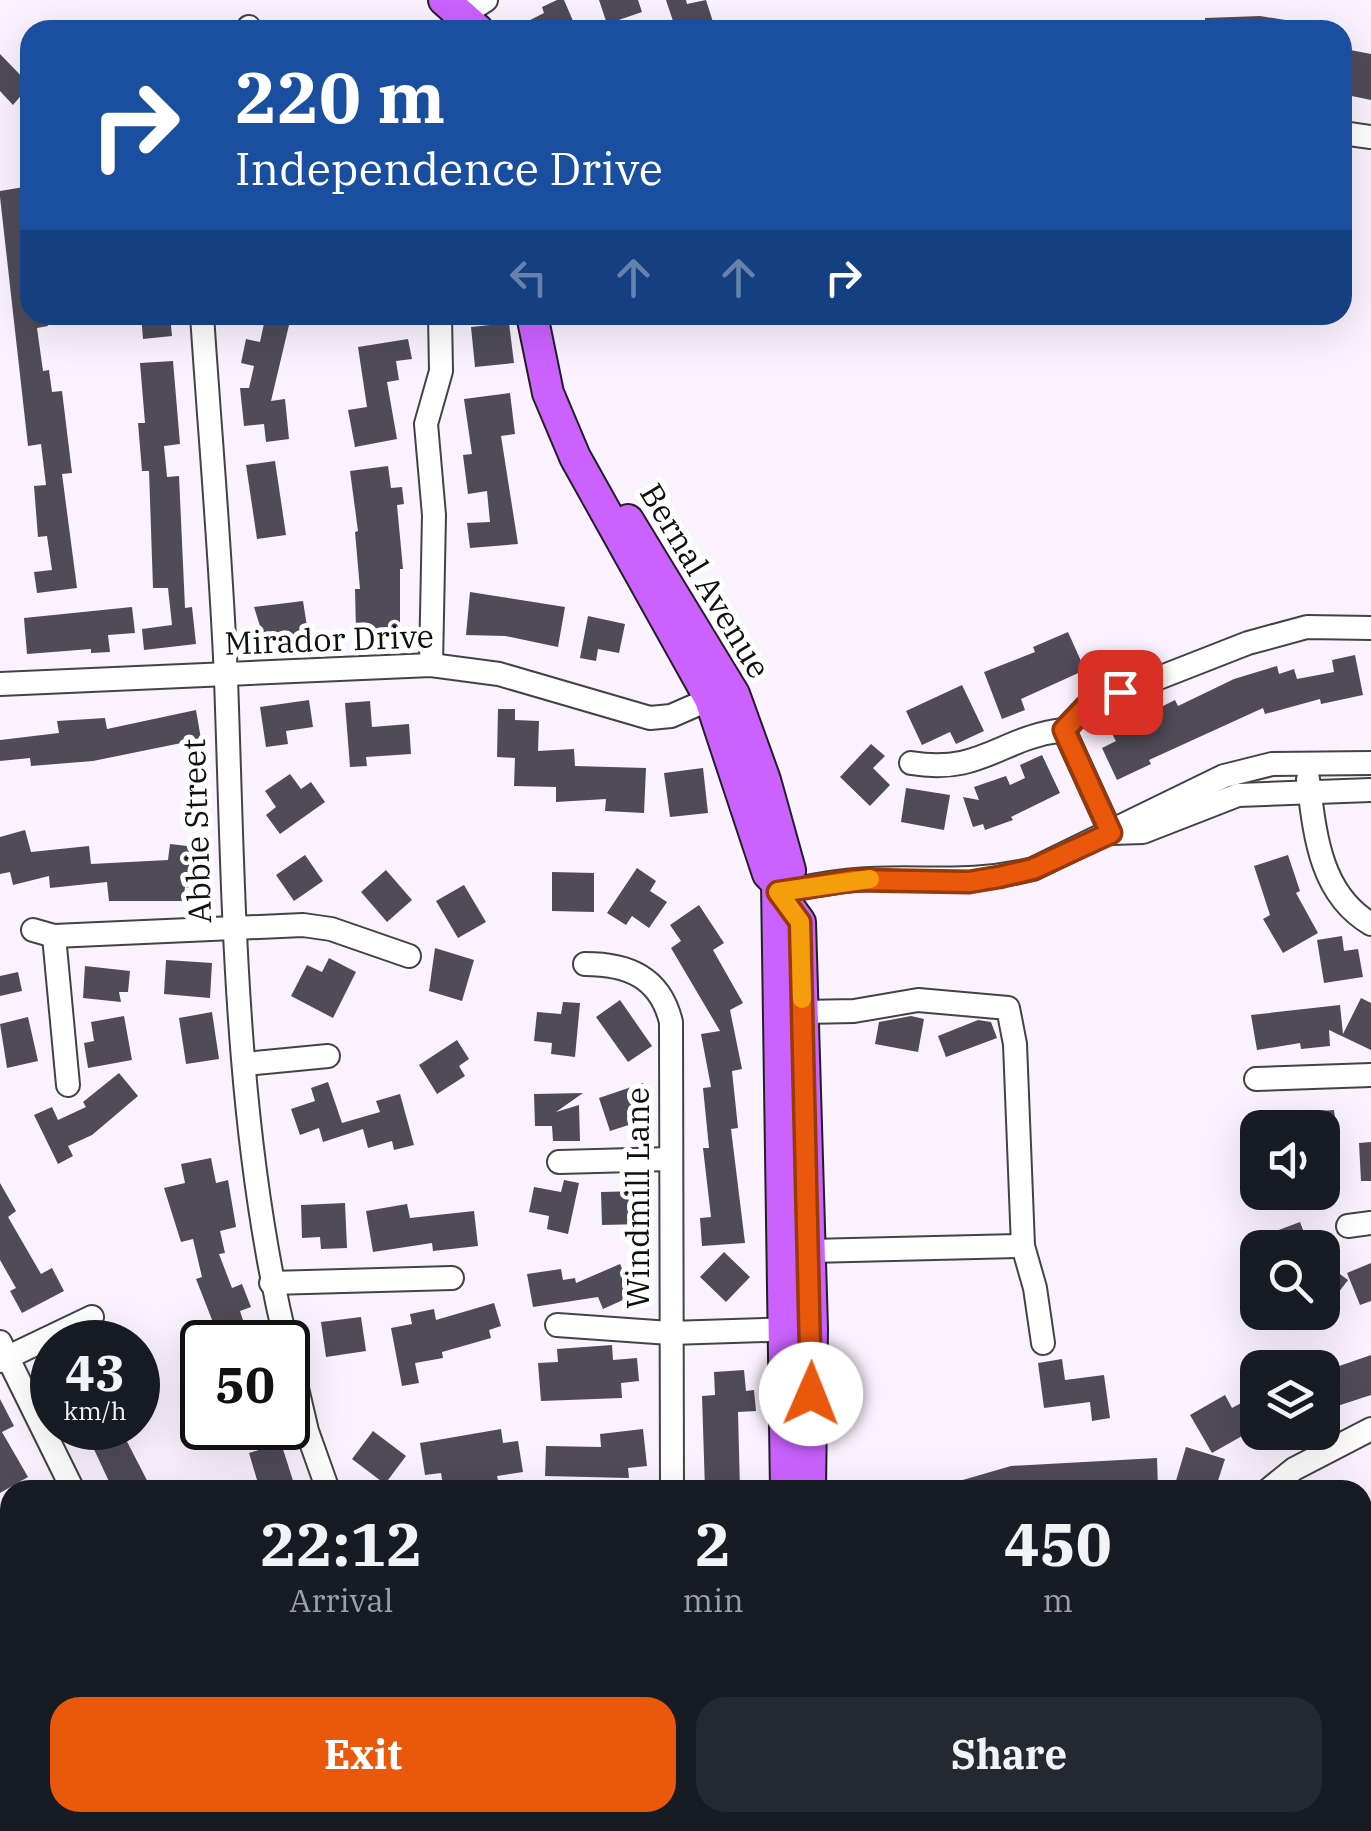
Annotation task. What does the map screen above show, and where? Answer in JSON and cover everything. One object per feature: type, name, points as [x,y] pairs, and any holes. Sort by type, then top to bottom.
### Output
[{"type":"main road","name":"Bernal Avenue","points":[[534,325],[548,393],[575,458],[710,699],[768,874],[800,922],[810,1251],[798,1329],[787,1480]]},
{"type":"main road","name":"Bernal Avenue","points":[[546,325],[578,428],[611,492],[734,694],[788,865],[778,888],[798,1329],[809,1480]]},
{"type":"street","points":[[461,19],[486,0]]},
{"type":"street","name":"Abbie Street","points":[[203,325],[226,677],[231,928],[256,1196],[281,1320]]},
{"type":"street","points":[[431,665],[434,514],[426,424],[441,371],[440,325]]},
{"type":"street","points":[[911,764],[944,769],[977,762],[1031,733],[1064,730],[1087,706],[1248,642],[1308,627],[1371,628]]},
{"type":"street","name":"Mirador Drive","points":[[0,685],[431,665],[498,674],[650,718],[671,716],[710,699]]},
{"type":"street","points":[[1064,730],[1111,833]]},
{"type":"street","points":[[778,888],[855,880],[969,882],[999,877],[1033,869],[1224,776],[1272,764],[1371,762]]},
{"type":"street","points":[[1305,763],[1327,882],[1349,911],[1371,924]]},
{"type":"street","points":[[1111,833],[1143,832],[1238,795],[1371,790]]},
{"type":"street","points":[[68,1085],[44,933],[303,924],[331,929],[410,956]]},
{"type":"street","name":"Windmill Lane","points":[[585,964],[626,967],[662,996],[671,1022],[672,1480]]},
{"type":"street","points":[[802,1012],[854,1011],[918,1000],[1008,1008],[1015,1044],[1023,1246],[1036,1288],[1043,1343]]},
{"type":"street","points":[[245,1064],[328,1056]]},
{"type":"street","points":[[1256,1079],[1371,1076]]},
{"type":"street","points":[[559,1162],[670,1159]]},
{"type":"street","points":[[810,1251],[1023,1246]]},
{"type":"street","points":[[272,1283],[452,1278]]},
{"type":"street","points":[[68,1480],[3,1354],[92,1316]]},
{"type":"street","points":[[557,1325],[670,1333],[798,1329]]},
{"type":"street","points":[[1280,1480],[1294,1469],[1371,1430]]},
{"type":"street","points":[[310,1439],[324,1480]]},
{"type":"building","points":[[564,0],[573,20],[530,20],[544,13],[542,7]]},
{"type":"building","points":[[599,0],[638,0],[642,12],[606,20]]},
{"type":"building","points":[[666,0],[686,0],[687,4],[706,0],[712,20],[673,20]]},
{"type":"building","points":[[1260,16],[1285,20],[1205,20]]},
{"type":"building","points":[[1352,50],[1371,54],[1371,100],[1352,96]]},
{"type":"building","points":[[0,54],[20,75],[20,97],[13,105],[0,91]]},
{"type":"building","points":[[20,188],[20,325],[48,325],[37,328],[43,371],[49,370],[52,392],[62,391],[72,473],[62,474],[77,588],[37,593],[34,572],[52,570],[47,536],[38,537],[34,486],[46,485],[41,444],[28,446],[0,191]]},
{"type":"building","points":[[142,325],[171,325],[172,336],[143,339]]},
{"type":"building","points":[[264,325],[289,325],[271,401],[285,399],[289,439],[266,442],[264,424],[244,426],[240,388],[249,388],[254,366],[241,363],[246,339],[260,342]]},
{"type":"building","points":[[509,325],[514,363],[475,367],[471,327]]},
{"type":"building","points":[[408,339],[412,359],[396,361],[399,380],[387,382],[397,439],[355,447],[348,410],[367,407],[358,347]]},
{"type":"building","points":[[173,361],[180,444],[164,446],[167,477],[179,476],[185,608],[192,607],[196,644],[144,650],[142,629],[172,625],[168,588],[153,588],[149,471],[142,471],[138,423],[145,423],[140,363]]},
{"type":"building","points":[[510,393],[515,434],[501,436],[518,544],[470,548],[467,523],[490,522],[487,491],[468,494],[463,455],[472,454],[464,399]]},
{"type":"building","points":[[275,461],[286,535],[257,539],[246,465]]},
{"type":"building","points":[[388,466],[391,488],[402,487],[404,504],[397,505],[403,569],[400,631],[356,631],[355,589],[360,589],[355,532],[358,531],[350,471]]},
{"type":"building","points":[[470,592],[565,607],[558,647],[505,636],[466,635]]},
{"type":"building","points":[[303,601],[308,633],[264,639],[254,607]]},
{"type":"building","points":[[132,607],[135,633],[108,635],[110,652],[91,653],[91,649],[27,654],[24,618]]},
{"type":"building","points":[[588,616],[625,624],[619,653],[598,649],[596,661],[580,658]]},
{"type":"building","points":[[1068,632],[1085,670],[1021,699],[1025,710],[1002,719],[984,672],[1035,652],[1033,647]]},
{"type":"building","points":[[1355,655],[1363,695],[1321,704],[1320,699],[1265,714],[1263,708],[1149,760],[1151,764],[1117,780],[1102,748],[1116,741],[1111,732],[1175,700],[1178,706],[1234,679],[1277,666],[1279,674],[1294,669],[1297,679],[1334,672],[1332,660]]},
{"type":"building","points":[[962,685],[984,731],[956,744],[950,732],[922,745],[906,711]]},
{"type":"building","points":[[309,700],[313,727],[286,731],[288,744],[266,747],[260,707]]},
{"type":"building","points":[[370,701],[372,727],[409,724],[411,754],[366,757],[367,766],[350,767],[345,703]]},
{"type":"building","points":[[498,709],[515,709],[515,720],[539,721],[538,751],[574,749],[575,766],[646,768],[644,813],[605,811],[606,799],[556,802],[556,787],[514,786],[515,758],[497,757]]},
{"type":"building","points":[[196,710],[201,739],[93,761],[31,766],[30,758],[0,761],[0,740],[59,733],[57,721],[105,718],[107,729]]},
{"type":"building","points":[[871,744],[885,756],[873,768],[890,785],[870,806],[840,777]]},
{"type":"building","points":[[1042,755],[1060,793],[1011,817],[1013,820],[985,830],[983,824],[973,827],[963,797],[979,800],[974,787],[1006,776],[1010,785],[1025,778],[1020,765]]},
{"type":"building","points":[[703,768],[708,813],[670,817],[664,773]]},
{"type":"building","points":[[290,774],[301,789],[311,782],[325,802],[280,834],[266,815],[276,807],[265,791]]},
{"type":"building","points":[[906,788],[950,795],[944,830],[901,822]]},
{"type":"building","points":[[25,830],[31,852],[89,846],[91,864],[168,860],[170,844],[196,847],[194,859],[211,861],[207,890],[185,887],[183,901],[109,901],[107,882],[50,888],[49,876],[13,885],[10,872],[0,874],[0,837]]},
{"type":"building","points":[[305,855],[323,881],[294,901],[276,875]]},
{"type":"building","points":[[1288,855],[1300,891],[1296,893],[1318,933],[1283,953],[1263,919],[1270,915],[1254,866]]},
{"type":"building","points":[[637,868],[656,881],[650,891],[667,902],[649,928],[632,916],[626,925],[607,913]]},
{"type":"building","points":[[386,870],[412,900],[387,922],[361,892]]},
{"type":"building","points":[[552,872],[594,873],[594,912],[552,911]]},
{"type":"building","points":[[464,885],[486,922],[458,938],[436,901]]},
{"type":"building","points":[[699,905],[724,943],[713,950],[743,1003],[730,1010],[742,1069],[732,1071],[738,1128],[731,1129],[745,1243],[702,1246],[700,1218],[711,1217],[703,1148],[709,1148],[703,1088],[711,1087],[701,1034],[720,1031],[671,948],[681,941],[670,925]]},
{"type":"building","points":[[1342,936],[1344,951],[1358,949],[1363,977],[1324,983],[1317,940]]},
{"type":"building","points":[[435,948],[474,960],[462,1001],[429,991]]},
{"type":"building","points":[[329,958],[356,972],[333,1018],[291,996],[307,965],[322,972]]},
{"type":"building","points":[[166,960],[212,963],[210,998],[164,994]]},
{"type":"building","points":[[85,966],[130,971],[128,992],[119,992],[121,1002],[83,998]]},
{"type":"building","points":[[18,972],[22,991],[0,996],[0,976]]},
{"type":"building","points":[[1361,998],[1371,1003],[1371,1050],[1329,1030],[1330,1046],[1301,1049],[1300,1043],[1257,1050],[1251,1015],[1340,1005],[1343,1034]]},
{"type":"building","points":[[620,1000],[652,1046],[628,1062],[596,1017]]},
{"type":"building","points":[[563,1002],[580,1003],[575,1057],[551,1054],[552,1043],[534,1041],[537,1012],[561,1014]]},
{"type":"building","points":[[212,1012],[219,1059],[186,1064],[179,1018]]},
{"type":"building","points":[[124,1016],[132,1060],[88,1068],[84,1043],[94,1041],[91,1022]]},
{"type":"building","points":[[911,1016],[924,1019],[918,1052],[875,1044],[879,1022]]},
{"type":"building","points":[[28,1017],[38,1061],[7,1068],[0,1024]]},
{"type":"building","points":[[978,1020],[991,1022],[997,1038],[946,1057],[938,1036]]},
{"type":"building","points":[[457,1040],[469,1059],[459,1066],[465,1076],[437,1094],[419,1065]]},
{"type":"building","points":[[119,1073],[138,1096],[92,1135],[68,1146],[73,1156],[58,1164],[34,1115],[52,1107],[58,1120],[86,1107],[83,1102]]},
{"type":"building","points":[[328,1082],[342,1123],[380,1112],[376,1101],[400,1094],[414,1145],[394,1150],[392,1141],[368,1148],[363,1129],[323,1142],[319,1128],[300,1135],[291,1109],[315,1101],[311,1088]]},
{"type":"building","points":[[643,1083],[651,1106],[637,1110],[641,1121],[610,1131],[599,1098]]},
{"type":"building","points":[[583,1093],[556,1112],[579,1105],[580,1141],[553,1141],[552,1126],[535,1126],[534,1094]]},
{"type":"building","points":[[1371,1142],[1371,1181],[1361,1181],[1359,1143]]},
{"type":"building","points":[[211,1158],[216,1183],[228,1180],[236,1227],[220,1231],[225,1253],[219,1254],[232,1288],[242,1284],[251,1307],[240,1311],[243,1320],[212,1320],[196,1279],[202,1277],[193,1239],[181,1242],[164,1188],[185,1183],[181,1164]]},
{"type":"building","points":[[564,1180],[579,1183],[568,1234],[547,1229],[549,1216],[529,1212],[534,1187],[561,1192]]},
{"type":"building","points":[[0,1183],[16,1211],[8,1217],[41,1274],[52,1268],[64,1291],[22,1313],[10,1291],[16,1288],[0,1260]]},
{"type":"building","points":[[642,1191],[642,1224],[602,1225],[601,1192]]},
{"type":"building","points":[[345,1203],[347,1248],[321,1249],[320,1237],[302,1238],[301,1205]]},
{"type":"building","points":[[407,1204],[410,1218],[474,1211],[478,1246],[433,1251],[432,1243],[373,1252],[366,1211]]},
{"type":"building","points":[[1300,1222],[1303,1230],[1279,1230]]},
{"type":"building","points":[[724,1252],[750,1277],[726,1302],[700,1277]]},
{"type":"building","points":[[1371,1263],[1371,1301],[1360,1305],[1347,1273]]},
{"type":"building","points":[[620,1264],[625,1275],[636,1270],[645,1290],[603,1309],[598,1297],[533,1307],[527,1274],[561,1269],[563,1280],[575,1278],[576,1283]]},
{"type":"building","points":[[1340,1274],[1348,1280],[1340,1290]]},
{"type":"building","points":[[494,1303],[501,1326],[489,1330],[491,1338],[442,1352],[443,1358],[415,1363],[419,1383],[402,1386],[391,1328],[412,1324],[410,1314],[434,1309],[436,1320]]},
{"type":"building","points":[[361,1317],[366,1351],[326,1357],[321,1322]]},
{"type":"building","points":[[612,1345],[613,1360],[637,1358],[639,1381],[621,1383],[622,1398],[541,1401],[538,1363],[558,1362],[557,1349]]},
{"type":"building","points":[[1371,1355],[1371,1395],[1340,1405],[1340,1366]]},
{"type":"building","points":[[1062,1359],[1065,1380],[1104,1375],[1110,1418],[1092,1421],[1090,1402],[1044,1408],[1038,1363]]},
{"type":"building","points":[[744,1370],[746,1391],[754,1390],[756,1411],[738,1412],[740,1480],[705,1480],[702,1396],[715,1395],[714,1372]]},
{"type":"building","points":[[1225,1395],[1232,1408],[1240,1404],[1240,1437],[1212,1453],[1190,1415]]},
{"type":"building","points":[[0,1399],[14,1426],[2,1432],[28,1477],[0,1480]]},
{"type":"building","points":[[501,1429],[503,1443],[518,1441],[523,1472],[497,1476],[498,1480],[442,1480],[441,1473],[425,1475],[420,1443]]},
{"type":"building","points":[[643,1429],[647,1466],[628,1468],[629,1478],[545,1476],[546,1446],[601,1447],[600,1434]]},
{"type":"building","points":[[373,1431],[406,1456],[388,1480],[380,1480],[352,1459]]},
{"type":"building","points":[[1186,1447],[1225,1459],[1218,1480],[1176,1480]]},
{"type":"building","points":[[94,1450],[131,1450],[147,1480],[108,1480]]},
{"type":"building","points":[[283,1450],[293,1480],[257,1480],[249,1453]]},
{"type":"building","points":[[1157,1458],[1158,1480],[963,1480],[1011,1466]]},
{"type":"slow traffic","points":[[802,999],[800,922],[778,892],[870,879]]},
{"type":"route","points":[[811,1394],[800,922],[778,892],[855,880],[969,882],[999,877],[1033,869],[1111,833],[1064,730],[1087,706],[1120,692]]}]
